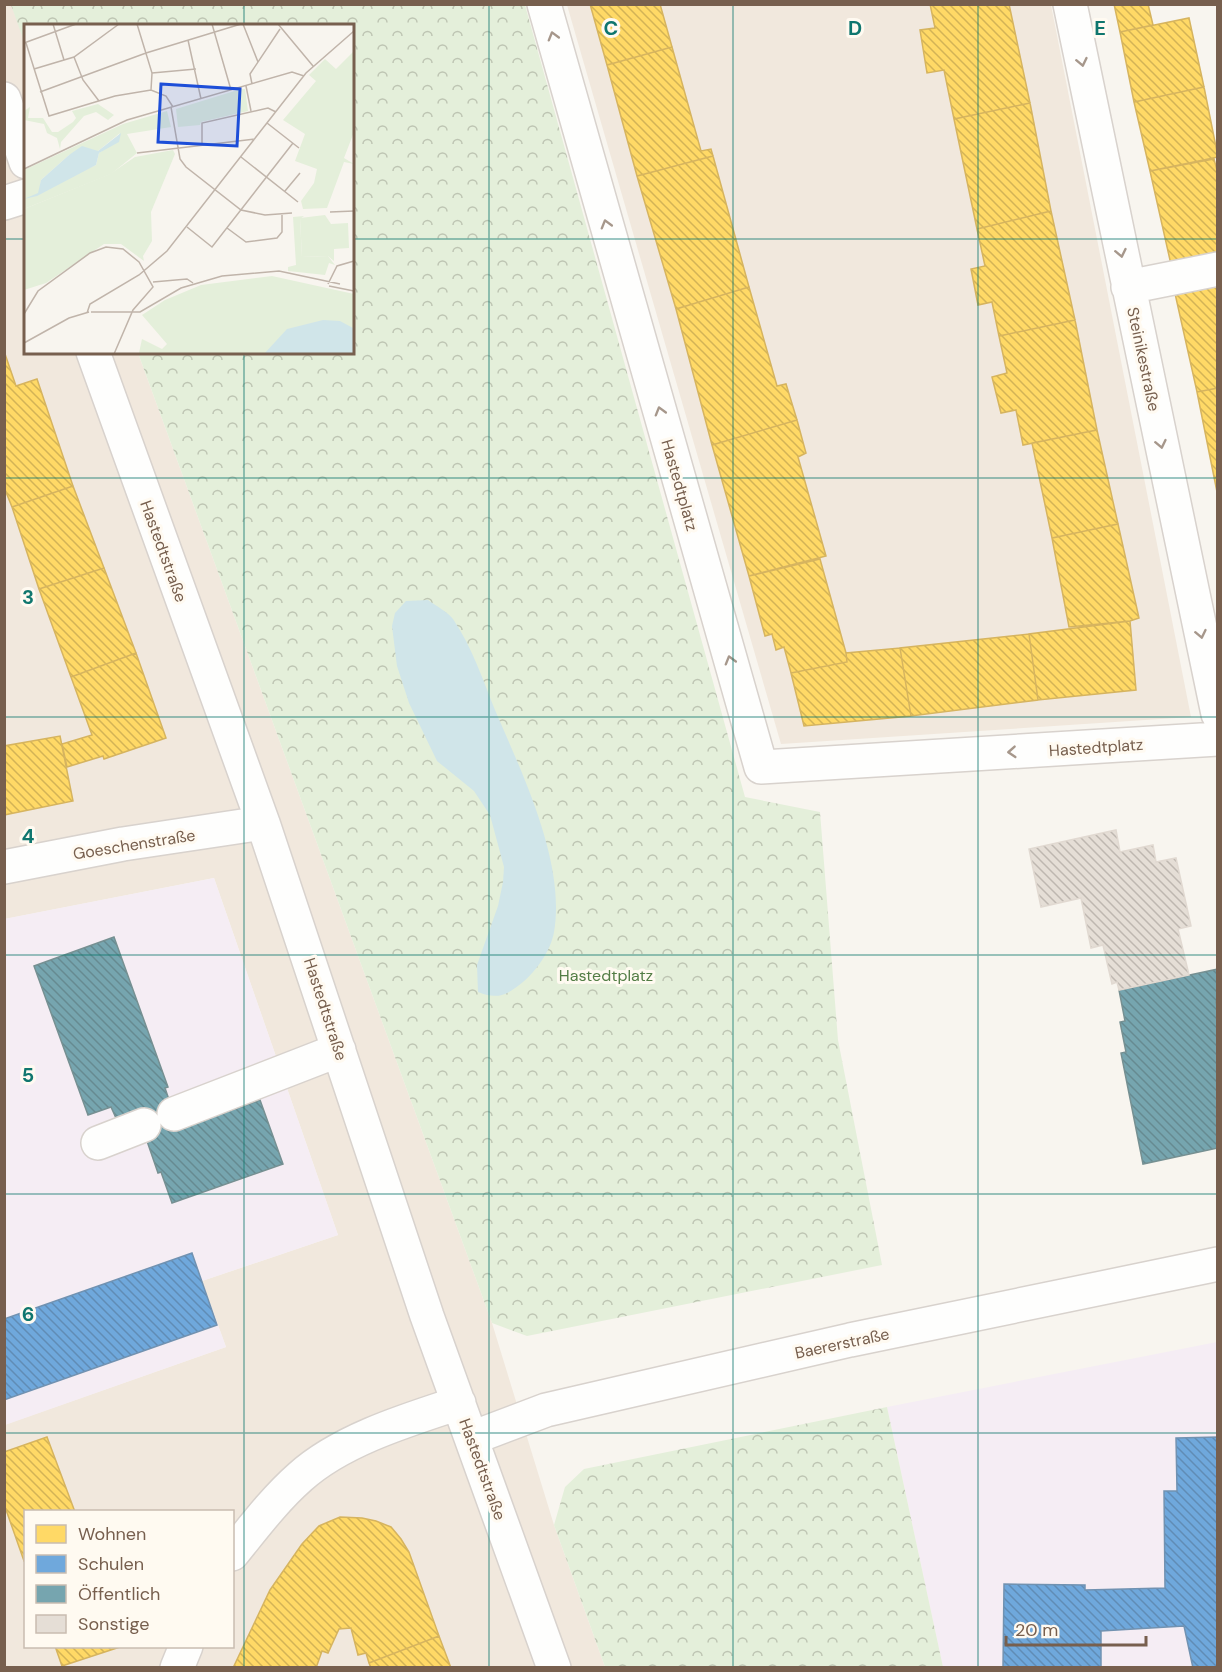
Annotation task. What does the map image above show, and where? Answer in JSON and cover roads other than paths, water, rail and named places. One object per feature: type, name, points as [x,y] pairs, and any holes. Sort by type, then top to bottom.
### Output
[{"type":"street","name":"Hastedtplatz","points":[[544,4],[761,767],[1218,739]]},
{"type":"street","name":"Steinikestraße","points":[[1070,4],[1218,714]]},
{"type":"street","points":[[4,99],[24,156]]},
{"type":"street","points":[[4,203],[24,197]]},
{"type":"street","points":[[1128,287],[1218,269]]},
{"type":"street","name":"Hastedtstraße","points":[[94,354],[263,823],[427,1316],[554,1668]]},
{"type":"street","name":"Goeschenstraße","points":[[4,867],[123,844],[263,823]]},
{"type":"street","points":[[98,1143],[339,1050]]},
{"type":"street","name":"Baererstraße","points":[[472,1438],[546,1410],[850,1340],[1218,1264]]},
{"type":"street","points":[[234,1551],[267,1510],[301,1476],[336,1452],[401,1422],[459,1402]]},
{"type":"street","points":[[177,1668],[186,1648]]}]
